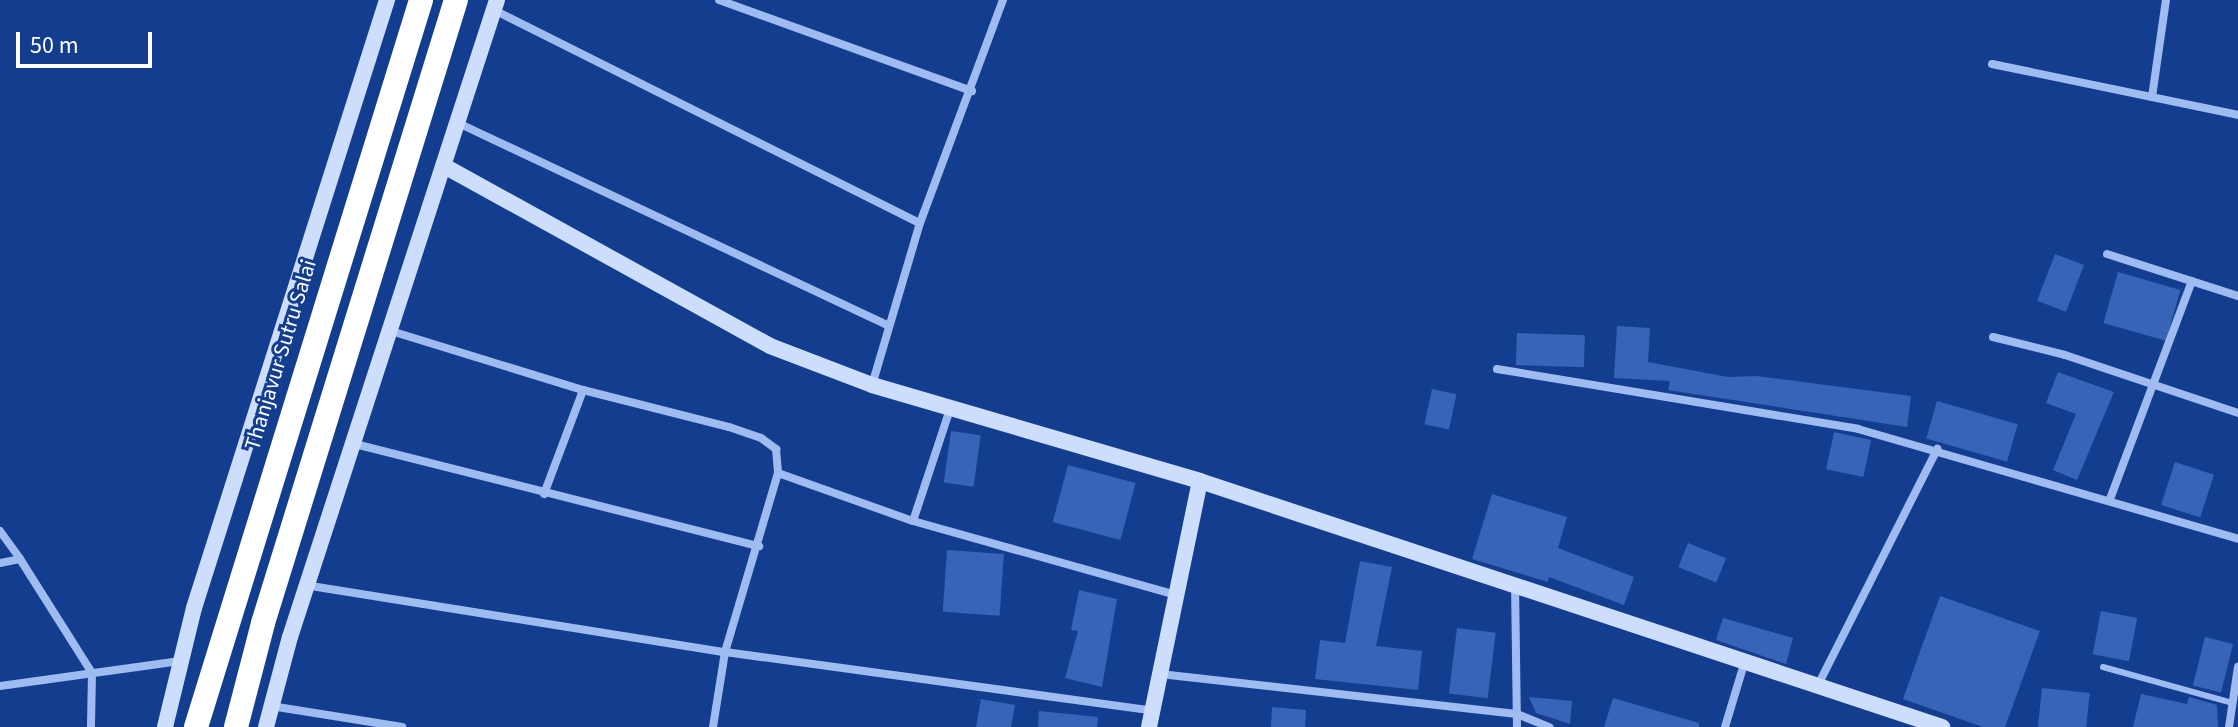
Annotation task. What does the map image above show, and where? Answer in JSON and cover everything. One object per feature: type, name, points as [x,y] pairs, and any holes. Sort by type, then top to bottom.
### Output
[{"type":"highway","name":"Thanjavur Sutru Salai","points":[[196,727],[421,0]]},
{"type":"highway","points":[[236,727],[263,623],[456,0]]},
{"type":"street","points":[[165,727],[181,661],[387,0]]},
{"type":"street","points":[[719,0],[972,91]]},
{"type":"street","points":[[872,385],[887,325],[920,223],[972,91],[1003,0]]},
{"type":"street","points":[[2152,97],[2166,0]]},
{"type":"street","points":[[266,727],[496,5],[920,223]]},
{"type":"street","points":[[1992,64],[2238,115]]},
{"type":"street","points":[[458,123],[887,325]]},
{"type":"street","points":[[446,167],[770,346],[872,385],[1200,481],[1515,583],[1744,664],[1942,727]]},
{"type":"street","points":[[2107,254],[2238,296]]},
{"type":"street","points":[[2110,499],[2192,281]]},
{"type":"street","points":[[391,331],[583,390],[761,438],[776,449],[778,473],[759,546],[725,652],[713,727]]},
{"type":"street","points":[[1993,337],[2065,355],[2150,387],[2238,413]]},
{"type":"street","points":[[1497,369],[1858,429],[2110,499],[2238,539]]},
{"type":"street","points":[[544,494],[583,390]]},
{"type":"street","points":[[913,521],[950,409]]},
{"type":"street","points":[[355,444],[759,546]]},
{"type":"street","points":[[1817,687],[1937,449]]},
{"type":"street","points":[[778,473],[913,521],[1176,595]]},
{"type":"street","points":[[311,586],[1150,719],[1200,481]]},
{"type":"street","points":[[0,531],[92,673],[91,727]]},
{"type":"street","points":[[0,563],[20,559]]},
{"type":"street","points":[[1515,583],[1517,727]]},
{"type":"street","points":[[0,686],[181,661]]},
{"type":"street","points":[[1725,727],[1744,664]]},
{"type":"street","points":[[2229,727],[2238,667]]},
{"type":"street","points":[[1159,674],[1517,714],[1550,727]]},
{"type":"street","points":[[271,706],[402,727]]},
{"type":"lane","points":[[2103,667],[2233,703]]},
{"type":"building","points":[[2055,254],[2084,265],[2066,312],[2037,301]]},
{"type":"building","points":[[2118,272],[2180,290],[2166,341],[2103,323]]},
{"type":"building","points":[[1617,326],[1650,328],[1648,362],[1728,377],[1756,376],[1911,396],[1907,427],[1668,390],[1670,381],[1614,378]]},
{"type":"building","points":[[1517,333],[1585,335],[1584,367],[1516,365]]},
{"type":"building","points":[[2058,372],[2114,392],[2077,480],[2053,470],[2076,414],[2046,403]]},
{"type":"building","points":[[1432,389],[1456,394],[1449,429],[1425,424]]},
{"type":"building","points":[[1937,401],[2018,424],[2007,462],[1926,438]]},
{"type":"building","points":[[951,431],[981,435],[973,487],[944,482]]},
{"type":"building","points":[[1834,432],[1871,440],[1863,477],[1826,469]]},
{"type":"building","points":[[2175,462],[2214,475],[2200,517],[2161,505]]},
{"type":"building","points":[[1068,465],[1136,483],[1120,540],[1053,522]]},
{"type":"building","points":[[1492,494],[1567,517],[1558,548],[1634,577],[1624,605],[1549,577],[1548,582],[1472,559]]},
{"type":"building","points":[[1688,543],[1726,558],[1716,582],[1678,567]]},
{"type":"building","points":[[947,550],[1004,554],[1000,616],[943,612]]},
{"type":"building","points":[[1360,561],[1392,567],[1376,646],[1422,651],[1418,690],[1315,679],[1320,640],[1345,643]]},
{"type":"building","points":[[1079,590],[1117,599],[1102,687],[1065,678],[1078,631],[1071,630]]},
{"type":"building","points":[[1940,596],[2040,631],[2005,727],[1983,727],[1903,699]]},
{"type":"building","points":[[2101,611],[2137,618],[2129,661],[2093,654]]},
{"type":"building","points":[[1723,618],[1793,638],[1786,664],[1716,640]]},
{"type":"building","points":[[1457,628],[1496,633],[1488,698],[1449,694]]},
{"type":"building","points":[[2205,637],[2233,644],[2221,693],[2193,686]]},
{"type":"building","points":[[2042,688],[2090,693],[2086,727],[2038,727]]},
{"type":"building","points":[[2141,694],[2187,704],[2189,697],[2217,705],[2218,727],[2133,727]]},
{"type":"building","points":[[1529,697],[1572,701],[1570,724],[1536,713]]},
{"type":"building","points":[[1613,698],[1699,723],[1699,727],[1604,727]]},
{"type":"building","points":[[981,699],[1015,705],[1011,727],[976,727]]},
{"type":"building","points":[[1272,707],[1306,710],[1305,727],[1271,727]]},
{"type":"building","points":[[1039,711],[1098,717],[1097,727],[1038,727]]}]
